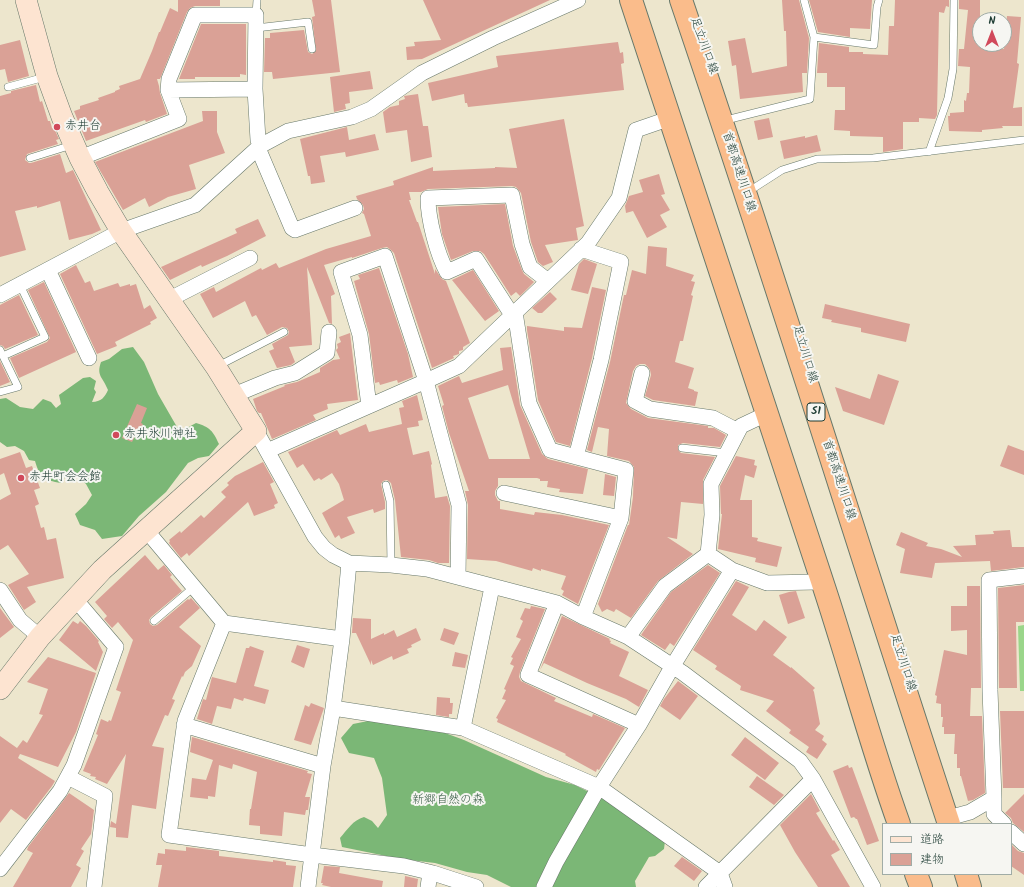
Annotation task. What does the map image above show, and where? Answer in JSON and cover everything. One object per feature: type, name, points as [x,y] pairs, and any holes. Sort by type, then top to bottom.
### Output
[{"type":"highway","points":[[631,0],[899,823]]},
{"type":"highway","points":[[667,0],[717,153],[776,291]]},
{"type":"highway","name":"首都高速川口線","points":[[681,0],[952,822]]},
{"type":"highway","points":[[916,875],[921,887]]},
{"type":"highway","points":[[966,875],[970,887]]},
{"type":"main road","points":[[0,689],[40,637],[102,570],[256,431],[216,368],[120,232],[98,192],[62,117],[47,76],[26,0]]},
{"type":"main road","points":[[625,0],[760,417],[816,582],[893,823]]},
{"type":"main road","name":"足立川口線","points":[[687,0],[754,188],[811,376],[952,822]]},
{"type":"main road","points":[[910,875],[915,887]]},
{"type":"main road","points":[[971,875],[975,887]]},
{"type":"street","points":[[0,295],[120,232],[195,205],[259,147],[288,132],[352,116],[371,109],[422,73],[493,38],[578,0]]},
{"type":"street","points":[[77,151],[178,119],[168,90],[169,79],[195,15],[256,14],[255,89],[259,147],[292,228],[295,230],[355,208]]},
{"type":"street","points":[[168,90],[255,89]]},
{"type":"street","points":[[267,451],[459,366],[588,243],[619,198],[636,130],[665,120]]},
{"type":"street","points":[[548,281],[530,267],[522,244],[512,195],[428,198],[428,211],[441,262],[447,272],[476,259],[514,313],[530,403],[550,450],[626,470],[620,518],[583,617]]},
{"type":"street","points":[[576,457],[601,360],[620,262],[581,249]]},
{"type":"street","points":[[369,406],[360,335],[341,272],[385,256],[426,381],[459,506],[458,577]]},
{"type":"street","points":[[168,300],[250,258]]},
{"type":"street","points":[[48,270],[89,358]]},
{"type":"street","points":[[234,395],[275,378],[295,373],[327,353],[329,332]]},
{"type":"street","points":[[642,373],[635,401],[650,409],[713,418],[738,431]]},
{"type":"street","points":[[628,637],[665,586],[708,554],[712,515],[711,484],[741,426],[760,417]]},
{"type":"street","points":[[256,431],[315,538],[324,548],[334,555],[349,563],[391,565],[427,569],[557,603],[583,617],[628,637],[683,673],[800,761],[813,779],[873,887]]},
{"type":"street","points":[[504,493],[620,518]]},
{"type":"street","points":[[146,530],[224,623],[342,638]]},
{"type":"street","points":[[708,554],[732,570],[767,583],[816,582]]},
{"type":"street","points":[[308,887],[322,766],[333,708],[342,638],[349,563]]},
{"type":"street","points":[[544,887],[556,862],[599,786],[639,725],[672,667],[732,570]]},
{"type":"street","points":[[1003,823],[994,814],[990,690],[989,580],[1024,576]]},
{"type":"street","points":[[463,728],[492,587]]},
{"type":"street","points":[[0,590],[20,620],[40,637]]},
{"type":"street","points":[[0,869],[60,791],[68,778],[116,647],[75,599]]},
{"type":"street","points":[[557,603],[528,675],[639,725]]},
{"type":"street","points":[[224,623],[184,725],[169,835],[404,866],[429,880],[476,887]]},
{"type":"street","points":[[333,708],[463,728],[599,786],[720,873],[725,887]]},
{"type":"street","points":[[184,725],[322,766]]},
{"type":"street","points":[[68,778],[105,796],[94,887]]},
{"type":"street","points":[[706,887],[813,779]]},
{"type":"street","points":[[952,822],[994,798]]},
{"type":"street","points":[[1012,833],[1024,844]]},
{"type":"lane","points":[[730,119],[810,99],[814,37],[804,0]]},
{"type":"lane","points":[[814,37],[874,45],[877,7],[879,0]]},
{"type":"lane","points":[[930,152],[948,98],[953,69],[954,0]]},
{"type":"lane","points":[[256,14],[308,22],[312,49]]},
{"type":"lane","points":[[8,87],[47,76]]},
{"type":"lane","points":[[754,188],[782,170],[816,159],[873,158],[1024,140]]},
{"type":"lane","points":[[30,158],[77,151]]},
{"type":"lane","points":[[0,392],[18,387],[1,353],[45,337],[20,285]]},
{"type":"lane","points":[[216,368],[284,332]]},
{"type":"lane","points":[[682,448],[727,453]]},
{"type":"lane","points":[[386,485],[390,501],[391,565]]},
{"type":"lane","points":[[154,621],[194,587]]},
{"type":"green space","points":[[133,347],[144,362],[158,394],[177,427],[185,429],[196,423],[201,425],[210,430],[219,444],[209,456],[198,458],[188,463],[166,492],[139,516],[122,536],[102,539],[95,530],[80,525],[75,514],[86,504],[92,495],[86,484],[75,473],[68,473],[61,483],[50,481],[41,475],[35,461],[29,460],[24,451],[15,446],[7,447],[0,442],[0,399],[6,398],[20,407],[33,409],[43,399],[51,402],[56,408],[61,404],[59,395],[83,378],[90,377],[96,381],[94,389],[96,392],[92,402],[98,401],[104,397],[108,390],[99,370],[101,362],[109,359],[122,349]]},
{"type":"green space","points":[[1024,625],[1024,691],[1020,691],[1018,626]]},
{"type":"green space","name":"新郷自然の森","points":[[383,718],[429,727],[464,740],[546,777],[575,785],[611,803],[665,841],[664,849],[655,856],[649,857],[635,881],[636,887],[511,887],[487,875],[467,872],[435,863],[401,859],[342,847],[340,838],[357,820],[364,817],[372,821],[378,828],[387,815],[382,778],[374,758],[349,753],[341,738],[353,724]]},
{"type":"building","points":[[178,0],[220,0],[220,6],[195,6],[190,8],[187,12],[160,79],[157,79],[167,114],[146,122],[145,120],[86,141],[74,111],[80,109],[80,106],[99,100],[98,98],[115,92],[120,89],[119,86],[140,79],[170,8],[178,12]]},
{"type":"building","points":[[312,0],[331,0],[340,72],[273,79],[272,72],[264,72],[265,38],[270,38],[270,33],[304,30],[308,52],[312,54],[316,51],[312,17],[315,16]]},
{"type":"building","points":[[423,0],[550,0],[422,59],[407,60],[406,47],[415,46],[414,42],[441,40]]},
{"type":"building","points":[[782,0],[799,0],[809,38],[807,73],[802,73],[803,92],[740,99],[736,65],[732,66],[728,41],[745,38],[752,73],[787,66],[786,31],[784,31]]},
{"type":"building","points":[[809,0],[872,0],[870,29],[850,28],[850,37],[818,32]]},
{"type":"building","points":[[895,0],[949,0],[949,7],[946,6],[944,13],[939,12],[937,115],[935,119],[919,118],[919,122],[903,122],[903,149],[883,152],[883,137],[850,136],[850,131],[834,130],[835,110],[845,110],[845,87],[827,87],[827,73],[817,73],[819,43],[849,47],[849,52],[888,55],[889,26],[894,26]]},
{"type":"building","points":[[959,0],[980,0],[980,12],[972,12],[972,52],[1012,52],[1012,16],[1021,17],[1017,63],[1019,64],[1013,108],[1022,107],[1022,126],[1002,126],[1003,128],[982,130],[982,132],[949,131],[948,116],[950,116],[950,113],[964,112],[964,100],[966,101],[967,93],[969,93],[970,67],[958,66],[959,49],[964,49],[968,10],[959,9]]},
{"type":"building","points":[[201,24],[246,24],[246,75],[240,74],[240,77],[195,77],[195,79],[179,79]]},
{"type":"building","points":[[20,40],[29,76],[8,82],[5,69],[0,70],[0,45]]},
{"type":"building","points":[[618,42],[620,53],[623,52],[624,63],[621,64],[624,90],[468,107],[467,103],[465,103],[464,94],[432,101],[428,83],[498,67],[496,56]]},
{"type":"building","points":[[370,71],[373,89],[349,92],[350,103],[345,104],[346,109],[334,112],[330,77]]},
{"type":"building","points":[[36,85],[40,102],[42,101],[48,121],[50,121],[52,128],[54,128],[59,139],[56,140],[58,144],[27,154],[25,160],[31,163],[60,154],[66,173],[73,170],[101,230],[69,240],[60,201],[37,208],[37,206],[15,211],[26,250],[0,257],[0,96],[11,93],[11,91]]},
{"type":"building","points":[[418,94],[423,126],[428,126],[432,157],[411,162],[407,130],[386,133],[383,112],[390,107],[399,105],[399,101],[405,99],[404,96]]},
{"type":"building","points":[[202,111],[217,111],[217,132],[225,153],[189,165],[196,189],[168,197],[149,207],[145,198],[123,210],[95,162],[203,121]]},
{"type":"building","points":[[769,118],[773,137],[758,140],[754,121]]},
{"type":"building","points":[[564,119],[584,226],[576,228],[578,240],[545,245],[553,262],[543,266],[538,262],[531,242],[521,193],[516,187],[428,189],[421,192],[409,192],[411,200],[409,200],[435,274],[435,269],[442,279],[446,281],[470,343],[463,347],[463,350],[459,351],[459,354],[453,356],[454,358],[432,368],[394,253],[387,247],[324,265],[335,294],[331,296],[332,324],[329,323],[307,267],[312,345],[289,347],[295,362],[291,365],[277,368],[269,351],[274,349],[272,344],[288,335],[289,332],[287,328],[282,327],[267,335],[256,315],[252,317],[245,301],[213,318],[200,294],[214,287],[216,292],[261,268],[262,270],[276,263],[279,268],[326,249],[371,236],[364,214],[362,213],[364,209],[363,205],[356,196],[394,185],[393,181],[433,167],[433,171],[495,167],[517,168],[509,129]]},
{"type":"building","points":[[347,127],[349,140],[375,134],[379,150],[346,157],[345,152],[320,156],[325,182],[311,184],[300,139]]},
{"type":"building","points":[[817,135],[821,151],[784,159],[780,141]]},
{"type":"building","points":[[659,174],[665,194],[661,195],[670,210],[660,215],[667,227],[647,238],[633,211],[626,213],[625,206],[629,196],[643,192],[639,180]]},
{"type":"building","points":[[505,204],[513,246],[524,274],[534,282],[520,296],[516,292],[511,296],[484,254],[480,251],[473,251],[451,260],[442,234],[438,207]]},
{"type":"building","points":[[258,219],[266,236],[227,256],[202,267],[201,265],[170,280],[161,267],[237,233],[235,229]]},
{"type":"building","points":[[648,246],[667,248],[666,266],[694,275],[691,281],[695,282],[691,295],[693,296],[683,341],[680,341],[675,362],[694,368],[688,388],[698,392],[695,406],[653,400],[645,396],[651,375],[650,370],[645,364],[640,364],[636,366],[633,371],[626,403],[631,409],[648,418],[708,426],[708,428],[714,428],[726,435],[720,447],[683,443],[678,445],[678,450],[681,453],[715,457],[703,480],[703,504],[681,502],[677,539],[667,537],[693,554],[658,581],[631,618],[616,609],[614,612],[607,609],[602,612],[598,604],[629,525],[633,497],[634,467],[629,461],[607,456],[609,429],[598,427],[592,452],[587,450],[610,362],[624,295],[626,295],[632,270],[646,274]]},
{"type":"building","points":[[584,259],[597,264],[588,294],[571,290],[579,264]]},
{"type":"building","points":[[76,265],[85,283],[90,281],[94,291],[118,283],[120,287],[136,284],[144,309],[150,305],[157,318],[150,322],[151,324],[115,342],[117,346],[97,354],[60,274]]},
{"type":"building","points":[[379,268],[408,354],[413,377],[398,383],[397,380],[380,385],[379,382],[375,383],[369,334],[354,281],[360,279],[358,275]]},
{"type":"building","points":[[473,270],[499,311],[485,321],[452,280]]},
{"type":"building","points":[[44,282],[76,352],[19,378],[10,358],[47,342],[50,338],[28,290]]},
{"type":"building","points":[[592,287],[606,290],[592,358],[570,446],[556,442],[538,400],[527,326],[564,331],[564,327],[582,328]]},
{"type":"building","points":[[550,292],[557,299],[542,313],[538,313],[532,308]]},
{"type":"building","points":[[19,295],[38,335],[5,349],[0,345],[0,305]]},
{"type":"building","points":[[825,304],[910,324],[906,342],[861,332],[861,328],[831,322],[832,320],[822,318]]},
{"type":"building","points":[[350,333],[358,400],[327,404],[328,409],[313,415],[316,420],[272,439],[261,413],[257,411],[253,399],[285,386],[284,385],[297,382],[320,372],[320,368],[333,360],[340,359],[336,350],[338,348],[337,344],[341,342],[339,337]]},
{"type":"building","points":[[511,347],[520,405],[542,454],[548,459],[588,469],[583,494],[559,492],[560,489],[547,487],[548,481],[540,481],[540,479],[537,478],[498,478],[498,486],[495,491],[495,495],[498,501],[500,501],[500,509],[534,515],[535,512],[562,515],[609,525],[578,604],[562,595],[564,591],[561,589],[566,576],[541,569],[541,571],[533,568],[532,571],[496,561],[467,559],[468,505],[465,491],[469,491],[449,433],[442,406],[444,405],[438,386],[459,376],[462,383],[503,370],[500,348]],"holes":[[[508,385],[530,459],[489,459],[468,398]]]},
{"type":"building","points":[[0,361],[10,382],[0,386]]},
{"type":"building","points":[[878,374],[899,381],[884,425],[843,411],[835,387],[870,399]]},
{"type":"building","points":[[417,395],[423,420],[418,421],[419,426],[407,428],[413,455],[429,451],[432,464],[435,498],[447,496],[450,506],[449,563],[438,563],[429,560],[401,557],[395,500],[391,483],[387,480],[383,481],[381,484],[385,509],[374,513],[373,509],[347,517],[355,533],[341,539],[339,535],[335,538],[322,513],[344,500],[339,484],[332,473],[321,480],[319,478],[314,481],[303,464],[297,468],[288,452],[337,430],[340,435],[366,424],[369,432],[402,424],[399,408],[404,407],[402,401]]},
{"type":"building","points":[[137,404],[147,408],[141,423],[143,424],[137,437],[135,436],[132,442],[122,438]]},
{"type":"building","points":[[1008,445],[1024,451],[1024,475],[1000,466]]},
{"type":"building","points":[[20,452],[26,468],[32,466],[40,488],[34,490],[39,504],[35,506],[41,528],[44,527],[47,540],[56,538],[64,578],[27,587],[36,602],[24,610],[8,585],[29,574],[8,545],[0,550],[0,500],[11,494],[4,473],[0,475],[0,459]]},
{"type":"building","points":[[736,456],[755,460],[754,465],[757,466],[754,478],[745,475],[740,500],[752,500],[752,537],[758,538],[757,541],[782,547],[777,567],[755,562],[756,558],[718,549],[722,514],[720,486]]},
{"type":"building","points":[[263,462],[274,482],[270,484],[278,503],[274,505],[275,508],[254,516],[248,502],[189,556],[187,553],[181,558],[169,543],[169,540],[180,531],[181,533],[201,515],[204,518],[226,497],[221,492],[229,485],[227,483],[235,476]]},
{"type":"building","points":[[605,474],[616,477],[614,496],[603,495]]},
{"type":"building","points":[[1010,530],[1012,547],[1024,547],[1024,567],[991,571],[990,561],[935,563],[932,578],[900,573],[905,549],[896,545],[901,532],[928,543],[926,546],[941,549],[962,557],[953,546],[976,545],[975,535],[994,534],[993,531]]},
{"type":"building","points":[[145,555],[158,570],[164,565],[172,575],[170,577],[182,591],[151,617],[149,620],[150,624],[153,626],[157,625],[191,598],[200,608],[179,627],[201,646],[192,666],[185,672],[183,677],[182,676],[172,699],[175,700],[168,716],[165,715],[152,746],[164,748],[156,809],[132,805],[128,838],[116,837],[116,828],[110,827],[111,821],[116,824],[126,754],[107,784],[95,779],[96,777],[90,776],[91,774],[83,771],[98,735],[96,734],[101,719],[108,722],[109,720],[111,721],[121,692],[116,690],[133,640],[118,622],[112,628],[104,619],[107,616],[95,602]]},
{"type":"building","points":[[708,565],[720,573],[674,646],[670,643],[665,650],[641,635],[671,592]]},
{"type":"building","points":[[736,581],[749,587],[732,615],[756,631],[764,620],[787,637],[773,655],[791,667],[815,688],[813,690],[820,724],[815,730],[824,736],[822,740],[827,744],[817,759],[806,752],[809,747],[789,733],[791,730],[766,711],[774,701],[740,690],[741,686],[715,669],[717,666],[693,650]]},
{"type":"building","points":[[1024,585],[1024,622],[1016,622],[1017,688],[999,688],[998,588]]},
{"type":"building","points":[[967,586],[980,586],[981,688],[971,688],[970,716],[982,716],[985,793],[973,800],[968,801],[960,776],[960,768],[957,768],[957,754],[954,754],[955,734],[944,734],[944,727],[942,727],[943,717],[941,717],[941,704],[936,703],[937,696],[935,695],[944,650],[967,655],[967,630],[951,631],[951,606],[967,606]]},
{"type":"building","points":[[796,591],[805,618],[788,624],[779,595]]},
{"type":"building","points":[[531,606],[545,609],[520,672],[519,677],[521,681],[556,698],[554,701],[592,717],[593,714],[625,728],[599,770],[597,769],[596,772],[565,755],[566,754],[497,722],[498,719],[496,718],[506,700],[502,699],[506,690],[504,689],[514,666],[510,664],[513,658],[511,657],[521,639],[516,637],[523,621],[520,619],[525,608],[530,609]]},
{"type":"building","points":[[0,608],[14,627],[0,638]]},
{"type":"building","points":[[562,616],[610,639],[610,643],[629,652],[619,676],[648,690],[639,707],[626,699],[544,663],[540,670]]},
{"type":"building","points":[[353,618],[371,619],[371,639],[394,630],[397,637],[416,628],[421,640],[411,645],[412,647],[407,649],[409,653],[393,660],[392,656],[373,665],[371,660],[371,665],[356,633],[352,633]]},
{"type":"building","points":[[73,621],[78,624],[80,621],[99,641],[98,642],[103,652],[96,671],[59,640]]},
{"type":"building","points":[[444,628],[459,633],[454,645],[440,640]]},
{"type":"building","points":[[297,645],[310,649],[304,668],[291,662]]},
{"type":"building","points":[[250,646],[264,651],[254,686],[269,690],[265,704],[244,698],[243,701],[234,698],[231,709],[217,706],[212,724],[197,719],[203,699],[206,700],[212,677],[236,683],[246,648],[249,648]]},
{"type":"building","points":[[455,652],[468,655],[465,668],[452,666]]},
{"type":"building","points":[[48,657],[96,673],[76,732],[58,767],[20,754],[18,758],[55,781],[52,786],[26,820],[11,809],[0,823],[0,736],[17,748],[23,740],[27,743],[43,715],[39,714],[48,689],[27,682]]},
{"type":"building","points":[[678,681],[698,696],[680,720],[660,706]]},
{"type":"building","points":[[437,697],[450,698],[450,703],[453,703],[452,714],[449,714],[449,717],[436,715]]},
{"type":"building","points":[[311,703],[324,708],[311,745],[294,740],[305,705],[309,707]]},
{"type":"building","points":[[1000,711],[1024,711],[1024,788],[1003,788]]},
{"type":"building","points":[[192,737],[308,771],[307,773],[312,774],[305,797],[310,797],[308,810],[306,810],[305,815],[284,812],[282,836],[260,834],[260,826],[249,825],[250,809],[257,772],[233,764],[232,769],[219,765],[215,797],[208,796],[208,799],[190,797],[192,778],[206,780],[213,760],[190,752]]},
{"type":"building","points":[[745,737],[779,763],[765,780],[731,755]]},
{"type":"building","points":[[848,765],[849,768],[852,767],[879,841],[867,845],[857,819],[854,817],[851,818],[833,771]]},
{"type":"building","points":[[757,776],[784,795],[774,805],[749,787]]},
{"type":"building","points":[[69,793],[94,810],[91,834],[81,849],[84,851],[76,865],[81,868],[71,887],[13,887],[33,853],[27,850],[28,847]]},
{"type":"building","points":[[811,794],[820,811],[816,813],[840,850],[831,855],[850,887],[818,887],[795,852],[780,825]]},
{"type":"building","points":[[1024,794],[1024,832],[1013,823],[1011,818],[1005,813]]},
{"type":"building","points":[[1012,845],[1018,851],[1024,853],[1024,875],[1012,867]]},
{"type":"building","points":[[186,847],[219,851],[219,856],[286,862],[286,865],[296,866],[293,887],[158,887],[162,865],[156,865],[158,853],[165,854],[165,849],[186,851]]},
{"type":"building","points":[[682,857],[702,871],[694,881],[674,866]]},
{"type":"building","points":[[324,866],[340,867],[339,873],[383,881],[382,887],[331,887],[322,885],[323,883],[321,883]]},
{"type":"building","points":[[405,876],[418,879],[417,887],[404,887]]},
{"type":"place","name":"赤井台","points":[[57,127]]},
{"type":"place","name":"赤井氷川神社","points":[[116,435]]},
{"type":"place","name":"赤井町会会館","points":[[21,478]]}]
